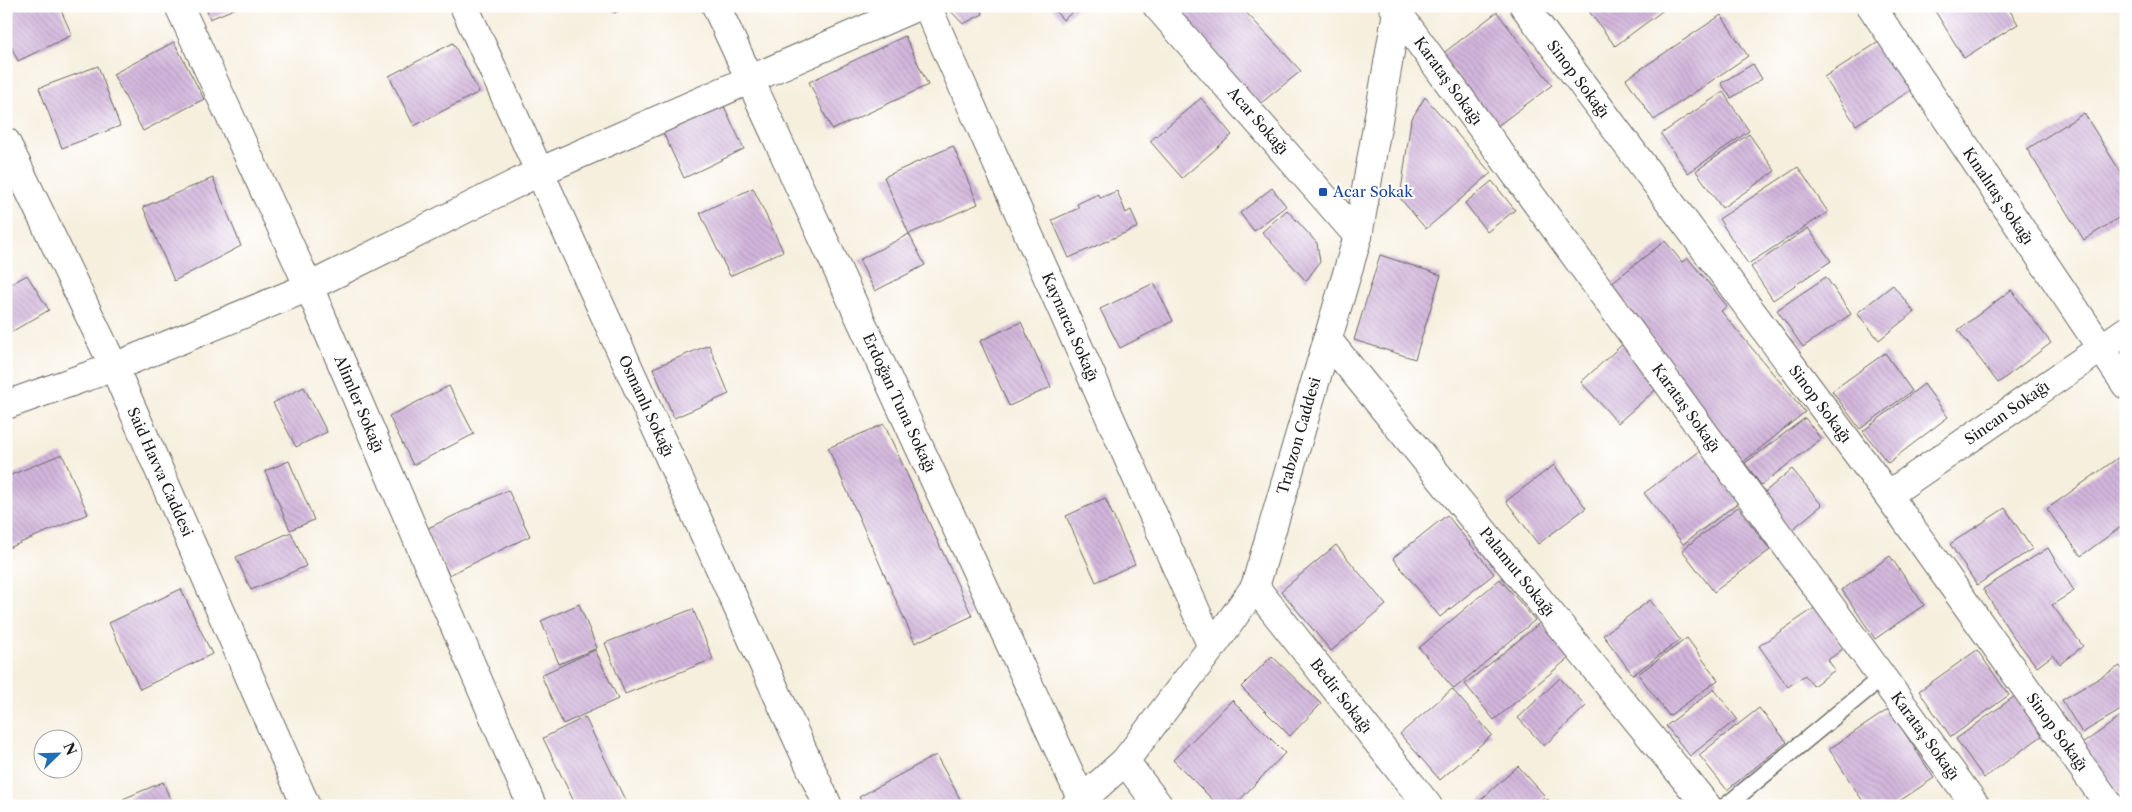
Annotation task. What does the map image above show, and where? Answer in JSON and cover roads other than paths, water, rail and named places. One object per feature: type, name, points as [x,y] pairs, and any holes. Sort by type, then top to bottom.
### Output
[{"type":"street","name":"Alimler Sokağı","points":[[179,6],[309,287],[532,806]]},
{"type":"street","name":"Osmanlı Sokağı","points":[[464,6],[828,806]]},
{"type":"street","name":"Erdoğan Tuna Sokağı","points":[[716,6],[1078,803]]},
{"type":"street","points":[[6,405],[114,367],[309,287],[539,172],[918,6]]},
{"type":"street","name":"Kaynarca Sokağı","points":[[927,6],[1212,647]]},
{"type":"street","name":"Acar Sokağı","points":[[1157,6],[1358,236]]},
{"type":"street","name":"Sinop Sokağı","points":[[1524,6],[1888,495],[2110,806]]},
{"type":"street","name":"Kınalıtaş Sokağı","points":[[1871,6],[2126,385]]},
{"type":"street","name":"Trabzon Caddesi","points":[[1078,803],[1125,761],[1255,587],[1358,236],[1396,8]]},
{"type":"street","name":"Karataş Sokağı","points":[[1396,8],[1976,806]]},
{"type":"street","name":"Said Havva Caddesi","points":[[6,142],[114,367],[306,806]]},
{"type":"street","name":"Sincan Sokağı","points":[[1888,495],[2126,331]]},
{"type":"street","name":"Palamut Sokağı","points":[[1327,339],[1707,806]]},
{"type":"street","name":"Bedir Sokağı","points":[[1255,587],[1428,806]]},
{"type":"street","points":[[1125,761],[1159,806]]},
{"type":"lane","points":[[1726,806],[1882,677]]},
{"type":"place","name":"Acar Sokak","points":[[1323,192]]}]
